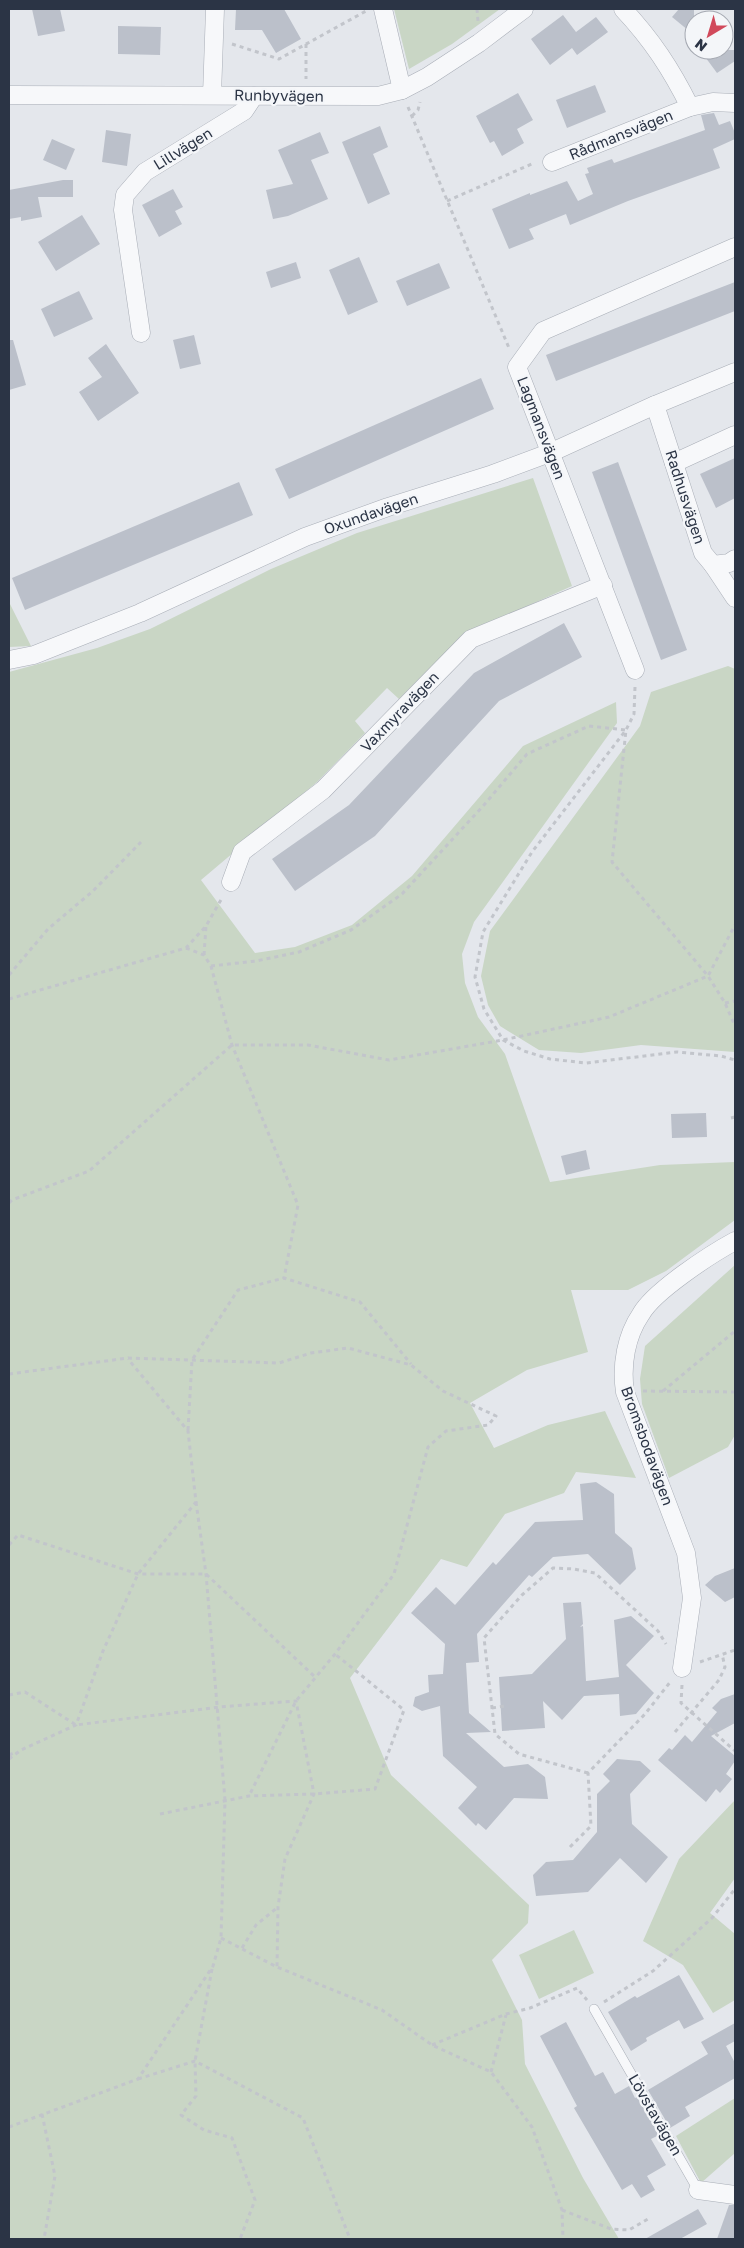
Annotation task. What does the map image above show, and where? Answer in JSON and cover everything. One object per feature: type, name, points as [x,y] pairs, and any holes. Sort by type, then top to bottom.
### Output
[{"type":"street","points":[[212,95],[215,9]]},
{"type":"street","points":[[383,9],[402,90]]},
{"type":"street","name":"Runbyvägen","points":[[9,94],[378,96],[402,90],[479,43],[524,9]]},
{"type":"street","name":"Rådmansvägen","points":[[624,9],[648,36],[675,77],[690,107]]},
{"type":"street","name":"Lillvägen","points":[[141,333],[123,210],[125,195],[144,172],[244,111],[254,96]]},
{"type":"street","name":"Rådmansvägen","points":[[552,162],[690,107],[713,102],[735,103]]},
{"type":"street","name":"Lagmansvägen","points":[[635,670],[552,452],[517,366],[543,331],[735,247]]},
{"type":"street","name":"Oxundavägen","points":[[9,660],[34,655],[140,614],[305,537],[388,507],[493,474],[552,452],[654,405],[735,372]]},
{"type":"street","name":"Radhusvägen","points":[[654,405],[703,553],[735,598]]},
{"type":"street","points":[[674,463],[735,435]]},
{"type":"street","points":[[713,565],[728,563],[735,559]]},
{"type":"street","name":"Vaxmyravägen","points":[[231,882],[242,852],[323,790],[471,639],[603,586]]},
{"type":"street","name":"Bromsbodavägen","points":[[682,1668],[692,1598],[686,1553],[625,1392],[623,1380],[626,1346],[641,1312],[667,1288],[714,1253],[735,1241]]},
{"type":"street","name":"Lövstavägen","points":[[698,2190],[735,2194]]},
{"type":"lane","name":"Lövstavägen","points":[[594,2008],[698,2190]]},
{"type":"path","points":[[214,39],[278,59],[371,9]]},
{"type":"path","points":[[306,44],[306,96]]},
{"type":"path","points":[[402,90],[517,366]]},
{"type":"path","points":[[447,201],[540,161],[552,162]]},
{"type":"path","points":[[635,670],[634,714],[626,730],[532,852],[483,932],[475,977],[484,1009],[502,1040],[524,1051],[550,1059],[586,1063],[677,1052],[720,1056],[735,1060]]},
{"type":"path","points":[[211,966],[256,961],[298,952],[351,930],[402,894],[527,754],[589,726],[626,730]]},
{"type":"path","points":[[626,730],[612,862],[708,976],[725,1003],[735,1026]]},
{"type":"path","points":[[9,975],[48,929],[93,891],[141,842]]},
{"type":"path","points":[[9,999],[186,948],[206,926],[231,882]]},
{"type":"path","points":[[9,1203],[12,1200],[89,1171],[232,1045],[308,1045],[389,1060],[502,1040],[609,1017],[708,976],[735,924]]},
{"type":"path","points":[[204,955],[206,926]]},
{"type":"path","points":[[186,948],[204,955],[211,966],[232,1045],[298,1205],[284,1278]]},
{"type":"path","points":[[725,1003],[735,1001]]},
{"type":"path","points":[[730,1118],[735,1117]]},
{"type":"path","points":[[240,2239],[255,2200],[232,2138],[204,2130],[181,2114],[196,2096],[195,2061],[213,1966],[221,1938],[226,1800],[206,1574],[188,1431],[192,1360],[238,1290],[284,1278],[360,1302],[411,1365],[443,1391],[496,1416],[488,1425],[446,1431],[428,1447],[394,1574],[335,1654],[296,1701],[249,1796]]},
{"type":"path","points":[[663,1391],[735,1332]]},
{"type":"path","points":[[9,1374],[128,1358],[279,1363],[311,1353],[348,1348],[411,1365]]},
{"type":"path","points":[[128,1358],[188,1431]]},
{"type":"path","points":[[625,1392],[735,1392]]},
{"type":"path","points":[[76,1725],[103,1651],[138,1574],[196,1502]]},
{"type":"path","points":[[9,1545],[18,1535],[138,1574],[206,1574],[315,1677]]},
{"type":"path","points":[[588,1773],[519,1754],[495,1734],[484,1638],[522,1595],[553,1568],[574,1569],[594,1573],[658,1631],[682,1668],[681,1703],[735,1751]]},
{"type":"path","points":[[570,1847],[591,1826],[588,1773],[646,1714],[682,1668],[735,1650]]},
{"type":"path","points":[[160,1814],[249,1796],[314,1794],[375,1789],[404,1710],[335,1654]]},
{"type":"path","points":[[675,1732],[719,1680],[725,1667],[722,1654]]},
{"type":"path","points":[[9,1696],[24,1692],[76,1725]]},
{"type":"path","points":[[9,1755],[76,1725],[219,1707],[296,1701]]},
{"type":"path","points":[[277,1967],[278,1907],[285,1860],[314,1794],[296,1701]]},
{"type":"path","points":[[492,1708],[505,1706]]},
{"type":"path","points":[[9,1760],[21,1750]]},
{"type":"path","points":[[432,2045],[506,2014],[530,2008],[577,1988],[594,2008],[653,1971],[712,1918],[735,1889]]},
{"type":"path","points":[[242,1948],[256,1925],[278,1907]]},
{"type":"path","points":[[221,1938],[277,1967],[382,2010],[432,2045],[491,2072],[532,2127],[562,2210],[563,2239]]},
{"type":"path","points":[[138,2079],[213,1966]]},
{"type":"path","points":[[491,2072],[506,2014]]},
{"type":"path","points":[[9,2127],[138,2079],[195,2061],[303,2118],[350,2239]]},
{"type":"path","points":[[42,2114],[55,2176],[44,2239]]},
{"type":"path","points":[[562,2210],[611,2230],[629,2230],[648,2219]]},
{"type":"green space","points":[[394,9],[500,9],[452,44],[409,69]]},
{"type":"green space","points":[[533,478],[572,586],[467,633],[399,699],[387,688],[355,721],[365,733],[317,782],[201,880],[255,953],[295,947],[352,925],[412,876],[523,746],[616,702],[617,723],[474,922],[462,954],[465,983],[478,1017],[505,1054],[550,1182],[660,1165],[735,1162],[735,1220],[666,1271],[628,1290],[571,1290],[588,1352],[527,1370],[470,1403],[494,1448],[548,1425],[605,1411],[636,1478],[576,1472],[564,1493],[505,1514],[467,1567],[441,1559],[350,1678],[391,1775],[529,1905],[528,1923],[492,1960],[522,2020],[525,2064],[583,2178],[619,2239],[9,2239],[9,672],[97,648],[150,629],[271,569],[357,533]]},
{"type":"green space","points":[[9,602],[31,646],[9,647]]},
{"type":"green space","points":[[728,666],[735,669],[735,1052],[641,1045],[581,1053],[539,1050],[500,1026],[488,1005],[481,976],[490,931],[640,726],[651,692]]},
{"type":"green space","points":[[735,1265],[735,1435],[728,1447],[669,1478],[642,1404],[640,1379],[645,1346]]},
{"type":"green space","points":[[735,1800],[735,1878],[710,1913],[735,1934],[735,2000],[713,2013],[683,1965],[643,1941],[679,1859]]},
{"type":"green space","points":[[574,1930],[594,1973],[539,1999],[519,1955]]},
{"type":"green space","points":[[735,2098],[735,2153],[701,2183],[676,2136]]},
{"type":"building","points":[[32,9],[60,9],[65,31],[38,36]]},
{"type":"building","points":[[236,9],[284,9],[301,39],[276,53],[262,30],[235,30]]},
{"type":"building","points":[[679,9],[694,9],[684,10],[684,27],[672,17]]},
{"type":"building","points":[[563,15],[576,32],[596,17],[608,32],[577,55],[572,48],[550,65],[531,39]]},
{"type":"building","points":[[118,26],[161,27],[160,55],[118,54]]},
{"type":"building","points":[[735,50],[735,61],[717,73],[707,60],[734,60]]},
{"type":"building","points":[[595,85],[606,112],[567,128],[556,100]]},
{"type":"building","points":[[518,93],[533,120],[517,129],[524,143],[502,156],[494,141],[490,143],[476,116]]},
{"type":"building","points":[[714,113],[719,125],[730,121],[735,133],[735,139],[713,149],[720,168],[628,201],[570,225],[566,214],[529,229],[534,239],[509,249],[492,209],[530,193],[530,195],[567,181],[578,201],[593,194],[585,174],[589,173],[587,168],[612,159],[614,163],[705,130],[701,115]]},
{"type":"building","points":[[380,126],[388,147],[373,154],[390,194],[368,204],[342,142]]},
{"type":"building","points":[[106,130],[131,134],[127,166],[102,162]]},
{"type":"building","points":[[320,132],[329,153],[311,160],[328,199],[288,216],[273,219],[266,190],[293,184],[278,150]]},
{"type":"building","points":[[52,139],[75,149],[66,170],[43,160]]},
{"type":"building","points":[[63,180],[73,180],[73,197],[38,197],[42,217],[21,221],[21,217],[9,219],[9,190]]},
{"type":"building","points":[[173,189],[183,207],[175,211],[182,224],[159,237],[142,205]]},
{"type":"building","points":[[82,215],[100,244],[56,271],[38,242]]},
{"type":"building","points":[[359,257],[378,302],[348,315],[329,270]]},
{"type":"building","points":[[296,262],[301,278],[271,288],[266,272]]},
{"type":"building","points":[[439,263],[450,288],[407,306],[396,281]]},
{"type":"building","points":[[735,282],[735,311],[556,381],[546,355]]},
{"type":"building","points":[[79,291],[93,319],[54,337],[41,309]]},
{"type":"building","points":[[194,335],[201,364],[180,369],[173,340]]},
{"type":"building","points":[[9,340],[13,340],[26,385],[9,390]]},
{"type":"building","points":[[106,344],[139,393],[98,421],[79,392],[102,377],[88,358]]},
{"type":"building","points":[[481,378],[494,409],[289,499],[275,469]]},
{"type":"building","points":[[735,458],[735,498],[716,508],[700,474]]},
{"type":"building","points":[[618,462],[687,650],[661,660],[592,472]]},
{"type":"building","points":[[239,482],[253,515],[25,610],[12,578]]},
{"type":"building","points":[[564,623],[582,657],[499,701],[375,836],[295,891],[272,859],[349,805],[474,673]]},
{"type":"building","points":[[706,1113],[707,1137],[672,1138],[671,1114]]},
{"type":"building","points":[[586,1150],[590,1169],[566,1175],[561,1156]]},
{"type":"building","points":[[596,1482],[614,1494],[615,1533],[632,1548],[636,1569],[620,1585],[588,1554],[553,1557],[532,1577],[529,1575],[477,1634],[479,1662],[466,1663],[469,1713],[491,1732],[466,1733],[504,1767],[528,1764],[545,1777],[548,1799],[514,1798],[486,1830],[478,1823],[476,1826],[458,1808],[477,1787],[443,1756],[440,1706],[422,1711],[413,1706],[415,1697],[429,1692],[428,1675],[443,1674],[445,1644],[411,1613],[436,1587],[455,1605],[493,1562],[496,1565],[535,1522],[583,1520],[580,1484]]},
{"type":"building","points":[[735,1568],[735,1597],[725,1602],[705,1585],[715,1576]]},
{"type":"building","points":[[581,1602],[583,1624],[580,1627],[583,1626],[586,1681],[619,1677],[614,1620],[631,1616],[654,1636],[626,1665],[654,1693],[636,1714],[620,1716],[619,1694],[584,1696],[562,1720],[543,1701],[545,1728],[502,1731],[499,1677],[532,1674],[566,1639],[563,1603]]},
{"type":"building","points":[[735,1694],[735,1723],[711,1736],[735,1756],[735,1761],[726,1774],[732,1779],[720,1793],[716,1789],[706,1802],[658,1760],[669,1748],[672,1750],[685,1735],[692,1742],[717,1712],[712,1708],[721,1699]]},
{"type":"building","points":[[617,1759],[640,1761],[651,1771],[630,1794],[632,1824],[668,1857],[646,1883],[620,1858],[588,1892],[536,1896],[533,1875],[546,1862],[573,1860],[597,1832],[597,1794],[610,1781],[603,1774]]},
{"type":"building","points":[[679,1975],[704,2019],[684,2029],[679,2020],[646,2038],[647,2041],[631,2051],[608,2012],[635,1996],[637,1998]]},
{"type":"building","points":[[566,2022],[595,2076],[603,2072],[615,2094],[629,2086],[659,2135],[651,2139],[666,2165],[647,2176],[655,2190],[641,2198],[632,2184],[622,2190],[574,2108],[577,2106],[540,2036]]},
{"type":"building","points":[[735,2023],[735,2041],[726,2046],[735,2063],[735,2078],[685,2107],[690,2116],[670,2128],[648,2090],[708,2054],[701,2042]]},
{"type":"building","points":[[729,2205],[735,2205],[735,2239],[717,2239]]},
{"type":"building","points":[[698,2209],[707,2224],[680,2239],[645,2239]]}]
